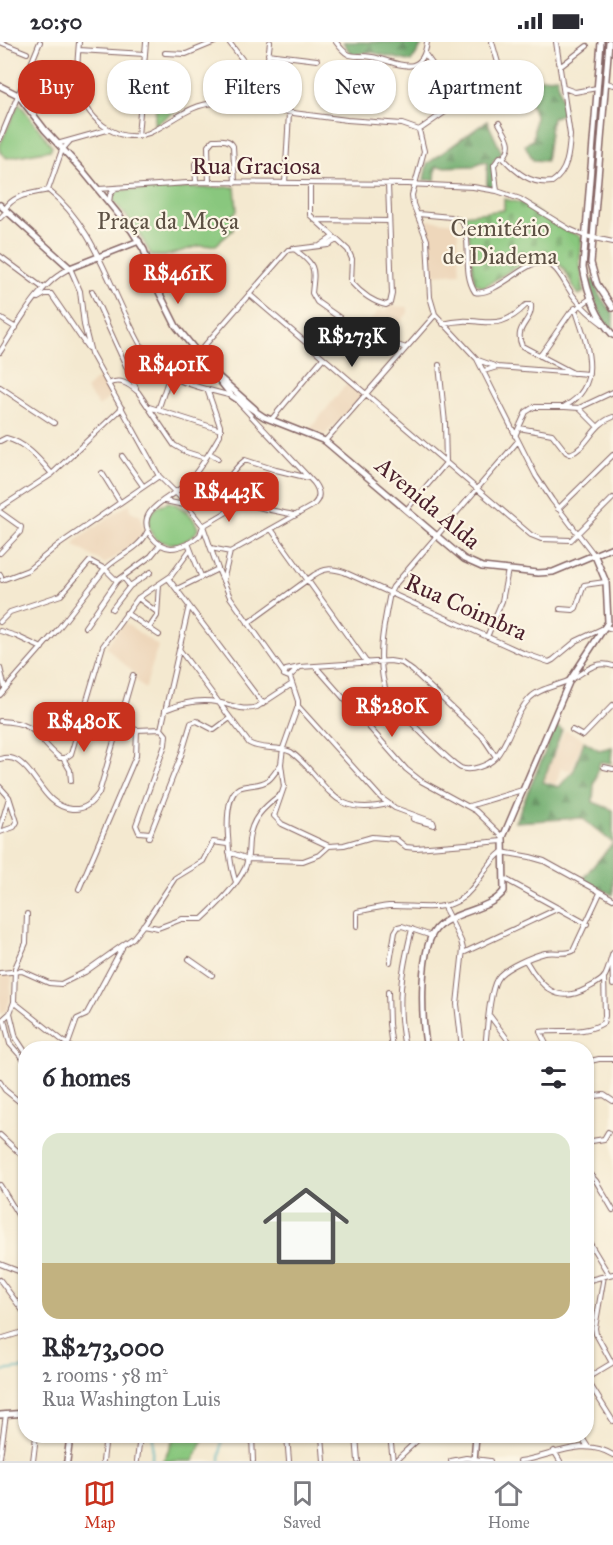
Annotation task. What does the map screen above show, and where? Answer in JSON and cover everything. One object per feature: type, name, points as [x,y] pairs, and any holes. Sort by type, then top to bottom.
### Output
[{"type":"main road","points":[[601,42],[583,267],[591,298],[604,326],[613,335]]},
{"type":"main road","points":[[611,44],[610,84],[603,128],[591,263],[597,284],[613,308]]},
{"type":"main road","points":[[601,58],[603,76],[610,84]]},
{"type":"main road","points":[[0,86],[18,95]]},
{"type":"main road","points":[[598,88],[603,98],[603,128]]},
{"type":"main road","name":"Avenida Alda","points":[[33,114],[98,189],[139,241],[169,314],[183,336],[237,401],[264,417],[325,441],[473,565],[508,570],[553,572],[613,548]]},
{"type":"main road","points":[[4,208],[70,268],[139,241]]},
{"type":"main road","name":"Avenida Alda","points":[[213,372],[264,417]]},
{"type":"main road","points":[[232,396],[245,401]]},
{"type":"main road","points":[[425,1041],[422,995],[432,936],[439,925],[500,896],[505,888],[503,839],[570,680],[606,627],[609,618],[606,582],[595,556]]},
{"type":"main road","points":[[589,635],[595,640]]},
{"type":"main road","points":[[3,1414],[18,1413]]},
{"type":"main road","points":[[67,1461],[69,1443]]},
{"type":"main road","points":[[474,1459],[475,1443]]},
{"type":"street","points":[[0,42],[27,53]]},
{"type":"street","points":[[33,60],[40,42]]},
{"type":"street","points":[[79,42],[78,86],[83,101],[108,130],[138,136],[162,126],[196,106],[203,105]]},
{"type":"street","points":[[144,60],[146,42]]},
{"type":"street","points":[[165,53],[186,54],[215,42]]},
{"type":"street","points":[[230,42],[243,60]]},
{"type":"street","points":[[267,60],[270,42]]},
{"type":"street","points":[[336,42],[348,56],[372,57],[404,67],[415,64],[425,54],[427,42]]},
{"type":"street","points":[[492,42],[498,60]]},
{"type":"street","points":[[504,158],[513,169],[525,177],[545,183],[557,179],[564,171],[570,135],[556,42]]},
{"type":"street","points":[[561,66],[587,46]]},
{"type":"street","points":[[79,51],[145,54]]},
{"type":"street","points":[[267,54],[317,60]]},
{"type":"street","points":[[425,54],[429,60]]},
{"type":"street","points":[[564,88],[575,92],[598,88]]},
{"type":"street","points":[[567,103],[575,92]]},
{"type":"street","points":[[0,139],[18,95]]},
{"type":"street","points":[[138,136],[140,114]]},
{"type":"street","points":[[285,183],[289,114]]},
{"type":"street","points":[[299,114],[402,124],[419,130]]},
{"type":"street","points":[[419,130],[441,114]]},
{"type":"street","points":[[499,123],[510,148],[504,158]]},
{"type":"street","points":[[57,144],[108,130]]},
{"type":"street","points":[[419,130],[424,151],[412,192],[413,204],[427,240],[430,297],[435,314],[477,359],[536,476],[558,509],[595,556]]},
{"type":"street","points":[[209,182],[208,146],[213,140],[224,140],[231,142],[233,146],[235,183]]},
{"type":"street","points":[[48,190],[62,150],[70,141]]},
{"type":"street","points":[[497,191],[494,165],[497,159],[504,158]]},
{"type":"street","points":[[195,164],[196,182]]},
{"type":"street","name":"Rua Graciosa","points":[[98,189],[196,182],[388,184],[473,188],[497,191],[525,201],[553,220],[585,236],[613,242]]},
{"type":"street","points":[[310,183],[310,215],[348,250],[351,255],[351,282],[367,296],[386,305],[390,303],[392,294],[388,184]]},
{"type":"street","points":[[109,203],[110,195],[115,189]]},
{"type":"street","points":[[0,218],[4,208],[11,200],[48,190]]},
{"type":"street","points":[[48,190],[83,228],[139,342],[158,367],[170,375],[232,396]]},
{"type":"street","points":[[418,214],[461,220],[465,231],[471,284],[475,292],[489,291],[525,268],[536,263],[541,264],[557,270],[580,305],[604,326]]},
{"type":"street","points":[[315,220],[389,220]]},
{"type":"street","points":[[197,353],[285,252],[293,248],[320,245],[334,239]]},
{"type":"street","points":[[293,248],[313,266],[315,271],[312,293],[317,302],[360,333],[406,348]]},
{"type":"street","points":[[0,256],[43,288]]},
{"type":"street","points":[[0,352],[43,288],[70,268],[80,291],[90,351]]},
{"type":"street","points":[[53,281],[50,288],[51,294],[90,351],[159,476],[203,526],[230,597],[292,683],[298,706],[283,748],[281,764],[284,782],[274,814],[276,820],[329,846],[344,845],[372,837],[398,840],[407,847],[503,839]]},
{"type":"street","points":[[92,291],[138,392],[148,407],[174,444],[186,452],[205,458]]},
{"type":"street","points":[[37,298],[51,294]]},
{"type":"street","points":[[249,294],[531,535],[541,539],[574,538],[613,498]]},
{"type":"street","points":[[540,356],[575,308],[585,304],[591,298]]},
{"type":"street","points":[[443,324],[470,320],[498,323],[506,321],[526,305],[530,305],[532,310],[520,330],[520,340],[526,349],[573,373]]},
{"type":"street","points":[[565,406],[580,396],[589,374],[589,357],[575,308]]},
{"type":"street","points":[[325,441],[435,314]]},
{"type":"street","points":[[0,318],[16,328]]},
{"type":"street","points":[[75,328],[84,325]]},
{"type":"street","points":[[271,420],[323,358]]},
{"type":"street","points":[[477,359],[497,367],[589,374]]},
{"type":"street","points":[[407,509],[446,463],[445,423],[439,365]]},
{"type":"street","points":[[484,371],[497,367]]},
{"type":"street","points":[[158,410],[170,375]]},
{"type":"street","points":[[108,384],[119,381],[127,383],[138,392]]},
{"type":"street","points":[[0,387],[54,423]]},
{"type":"street","points":[[0,695],[42,648],[110,563],[144,538],[148,515],[155,506],[189,481],[209,453],[221,430],[207,389]]},
{"type":"street","points":[[613,392],[579,408],[540,406],[530,410],[524,417],[516,439],[437,537],[397,580],[390,593],[381,639],[381,661],[387,693],[391,701],[459,766],[467,769],[483,765],[495,758],[531,697],[570,680],[597,663],[613,666]]},
{"type":"street","points":[[147,531],[160,545],[174,548],[202,539],[211,547],[230,552],[312,506],[318,499],[317,488],[309,478],[237,401]]},
{"type":"street","points":[[148,407],[221,430]]},
{"type":"street","points":[[0,553],[20,532],[21,527],[0,510],[52,474],[122,408]]},
{"type":"street","points":[[579,408],[597,426]]},
{"type":"street","points":[[519,428],[552,434],[570,454],[579,448],[597,426],[613,417]]},
{"type":"street","points":[[0,441],[6,438],[22,445],[33,453],[52,474]]},
{"type":"street","points":[[209,453],[218,458]]},
{"type":"street","points":[[558,509],[613,455]]},
{"type":"street","points":[[123,456],[143,486]]},
{"type":"street","points":[[294,516],[244,502],[225,486],[235,470],[247,460],[276,471],[309,478]]},
{"type":"street","points":[[102,473],[120,502]]},
{"type":"street","points":[[1,578],[10,578],[28,570],[70,536],[159,476]]},
{"type":"street","points":[[162,502],[172,501],[185,506]]},
{"type":"street","points":[[190,542],[201,536],[203,526],[244,502]]},
{"type":"street","points":[[271,529],[367,663]]},
{"type":"street","points":[[138,544],[146,541],[155,542]]},
{"type":"street","points":[[190,542],[190,550],[201,576]]},
{"type":"street","points":[[85,627],[117,581],[151,556],[160,545]]},
{"type":"street","points":[[63,758],[71,754],[74,748],[101,652],[138,598],[178,569],[190,550]]},
{"type":"street","points":[[223,582],[230,552]]},
{"type":"street","points":[[0,622],[10,612],[62,595],[88,561],[105,569],[117,581]]},
{"type":"street","points":[[177,589],[218,568]]},
{"type":"street","name":"Rua Coimbra","points":[[248,623],[323,569],[334,569],[549,662],[576,641],[606,627]]},
{"type":"street","points":[[487,637],[502,601],[508,570]]},
{"type":"street","points":[[112,609],[130,586],[151,572]]},
{"type":"street","points":[[123,577],[130,586]]},
{"type":"street","points":[[168,578],[263,704]]},
{"type":"street","points":[[560,609],[573,610],[576,608],[584,585],[606,582]]},
{"type":"street","points":[[149,628],[158,612],[159,584]]},
{"type":"street","points":[[138,598],[158,612]]},
{"type":"street","points":[[161,729],[189,605]]},
{"type":"street","points":[[126,613],[159,635]]},
{"type":"street","points":[[606,627],[613,629]]},
{"type":"street","points":[[0,631],[42,648]]},
{"type":"street","points":[[179,649],[252,745],[261,748],[283,748],[296,756],[332,796],[343,803],[372,807],[388,804]]},
{"type":"street","points":[[287,673],[300,667],[396,661],[408,666],[482,735],[495,758]]},
{"type":"street","points":[[317,667],[406,769],[421,781],[482,815],[503,839]]},
{"type":"street","points":[[0,668],[6,689]]},
{"type":"street","points":[[0,759],[11,758],[21,764],[43,792],[56,804],[74,809],[86,807],[99,793],[133,675]]},
{"type":"street","points":[[165,710],[188,702],[218,702],[245,710],[255,708],[292,683]]},
{"type":"street","points":[[572,730],[583,736],[613,705]]},
{"type":"street","points":[[298,706],[374,792],[388,804],[433,822],[434,825],[413,819]]},
{"type":"street","points":[[161,729],[166,735],[165,745],[136,825],[139,832],[149,835],[181,756],[191,723],[197,721],[213,730],[230,718]]},
{"type":"street","points":[[0,721],[27,726],[44,739],[52,751],[63,758],[70,770],[71,781]]},
{"type":"street","points":[[118,725],[137,730],[161,729]]},
{"type":"street","points":[[79,889],[136,756],[137,730]]},
{"type":"street","points":[[236,882],[227,844],[229,813],[234,792],[242,787],[267,782],[281,764]]},
{"type":"street","points":[[604,767],[613,769]]},
{"type":"street","points":[[0,787],[9,797],[17,822],[14,827],[0,830],[9,797]]},
{"type":"street","points":[[469,806],[522,790]]},
{"type":"street","points":[[143,925],[158,928],[182,919],[202,920],[243,872],[248,859],[250,832],[254,822],[263,808],[280,795]]},
{"type":"street","points":[[0,973],[22,971],[49,983],[61,984],[85,972],[123,946],[143,925],[175,878],[203,861],[213,842],[227,844]]},
{"type":"street","points":[[229,852],[248,859],[303,861],[319,855],[329,846]]},
{"type":"street","points":[[357,926],[357,912],[412,905],[444,907],[465,897],[491,862],[502,852],[544,861],[613,899]]},
{"type":"street","points":[[505,879],[587,924]]},
{"type":"street","points":[[486,1041],[496,980],[503,972],[546,953],[571,953],[577,947],[600,893]]},
{"type":"street","points":[[444,907],[463,944],[464,953],[457,1004],[461,1041]]},
{"type":"street","points":[[464,953],[559,908]]},
{"type":"street","points":[[18,1053],[10,1044],[2,1021],[10,1013],[14,1002],[15,971],[26,943],[27,914]]},
{"type":"street","points":[[390,962],[397,928],[402,926],[432,936]]},
{"type":"street","points":[[404,1041],[400,982],[412,929]]},
{"type":"street","points":[[69,1041],[77,1019],[86,1015],[123,946]]},
{"type":"street","points":[[544,1041],[540,1032],[579,1031],[603,1023],[605,1016],[604,977],[613,954]]},
{"type":"street","points":[[613,954],[613,985]]},
{"type":"street","points":[[189,959],[212,975]]},
{"type":"street","points":[[526,961],[538,980],[552,992],[560,995],[576,994],[604,977]]},
{"type":"street","points":[[388,992],[391,1041]]},
{"type":"street","points":[[14,1002],[64,1041]]},
{"type":"street","points":[[10,1013],[18,1041]]},
{"type":"street","points":[[490,1016],[509,1041]]},
{"type":"street","points":[[594,1060],[613,1059]]},
{"type":"street","points":[[0,1082],[5,1090],[18,1101]]},
{"type":"street","points":[[594,1096],[604,1095],[613,1101]]},
{"type":"street","points":[[594,1141],[604,1139],[608,1132]]},
{"type":"street","points":[[0,1136],[18,1152]]},
{"type":"street","points":[[594,1179],[613,1210]]},
{"type":"street","points":[[0,1185],[18,1215]]},
{"type":"street","points":[[594,1251],[608,1275],[595,1331],[612,1363],[594,1374]]},
{"type":"street","points":[[0,1264],[18,1271]]},
{"type":"street","points":[[0,1280],[18,1304]]},
{"type":"street","points":[[0,1339],[18,1333]]},
{"type":"street","points":[[594,1390],[613,1421]]},
{"type":"street","points":[[0,1457],[3,1414]]},
{"type":"street","points":[[33,1461],[35,1443]]},
{"type":"street","points":[[103,1461],[105,1443]]},
{"type":"street","points":[[137,1461],[139,1443]]},
{"type":"street","points":[[252,1443],[253,1461]]},
{"type":"street","points":[[288,1443],[289,1461]]},
{"type":"street","points":[[323,1443],[324,1461]]},
{"type":"street","points":[[357,1443],[358,1461]]},
{"type":"street","points":[[391,1443],[394,1461]]},
{"type":"street","points":[[394,1461],[414,1443]]},
{"type":"street","points":[[585,1443],[588,1447]]},
{"type":"street","points":[[520,1461],[554,1451],[588,1447],[602,1449],[613,1455]]},
{"type":"street","points":[[554,1451],[560,1461]]},
{"type":"street","points":[[451,1461],[474,1459],[490,1461]]},
{"type":"shaded area","points":[[428,220],[457,223],[460,273],[432,275]]},
{"type":"shaded area","points":[[391,306],[408,307],[408,313],[385,340],[364,329],[379,310],[385,312]]},
{"type":"shaded area","points":[[101,375],[111,396],[99,407],[86,389]]},
{"type":"shaded area","points":[[349,381],[365,394],[325,435],[310,429]]},
{"type":"shaded area","points":[[130,503],[131,511],[141,516],[144,536],[105,564],[74,545],[78,539]]},
{"type":"shaded area","points":[[124,622],[158,646],[145,689],[135,679],[136,675],[106,647]]},
{"type":"shaded area","points":[[565,730],[583,739],[571,771],[561,768],[556,784],[544,780]]},
{"type":"shaded area","points":[[8,973],[12,976],[10,999],[7,1010],[0,1014],[0,975]]},
{"type":"green space","points":[[343,42],[422,42],[412,60],[408,61],[370,52],[352,55]]},
{"type":"green space","points":[[557,77],[564,113],[552,118],[546,161],[533,160],[525,145],[533,139],[535,114],[544,114],[544,78]]},
{"type":"green space","points":[[18,105],[18,114],[27,114],[52,146],[50,150],[7,158],[0,152],[0,145]]},
{"type":"green space","points":[[155,114],[170,114],[154,125]]},
{"type":"green space","points":[[487,121],[502,153],[493,161],[493,188],[487,186],[487,162],[474,166],[436,167],[435,180],[424,180],[427,164]]},
{"type":"green space","name":"Praça da Moça","points":[[235,187],[237,211],[232,215],[233,230],[216,245],[199,246],[165,256],[152,256],[135,227],[113,200],[114,194],[119,190]]},
{"type":"green space","name":"Cemitério de Diadema","points":[[504,199],[526,204],[551,223],[582,237],[580,260],[584,292],[579,295],[561,266],[552,260],[542,258],[522,264],[483,287],[474,282],[468,226],[463,215],[504,210]]},
{"type":"green space","points":[[594,279],[599,295],[613,313],[613,332],[601,315],[588,282]]},
{"type":"green space","points":[[169,502],[191,516],[198,529],[185,541],[166,543],[158,540],[152,534],[149,526],[150,515],[158,506]]},
{"type":"green space","points":[[556,726],[562,730],[543,782],[559,787],[574,770],[584,741],[599,750],[612,747],[611,763],[600,762],[594,784],[593,802],[613,810],[613,843],[582,818],[515,822]]},
{"type":"green space","points":[[613,843],[613,895],[582,879]]},
{"type":"green space","points":[[172,1443],[202,1443],[193,1461],[163,1461]]},
{"type":"waterway","points":[[0,1371],[18,1369]]},
{"type":"waterway","points":[[152,1461],[153,1443]]},
{"type":"waterway","points":[[220,1461],[221,1443]]}]
